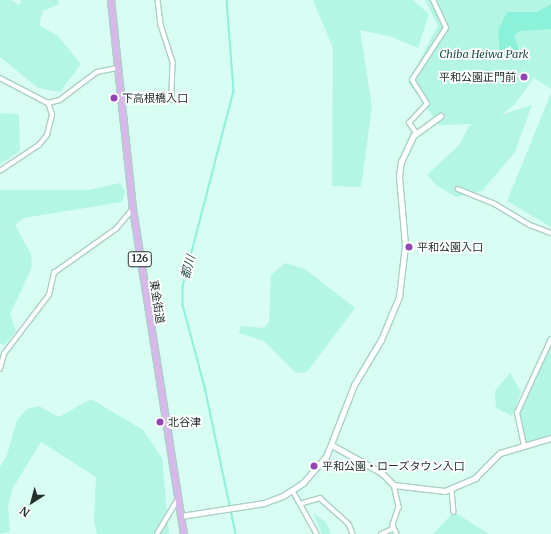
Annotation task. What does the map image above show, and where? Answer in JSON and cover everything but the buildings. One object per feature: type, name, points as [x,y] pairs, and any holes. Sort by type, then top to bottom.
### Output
[{"type":"highway","name":"東金街道","points":[[111,0],[133,209],[184,534]]},
{"type":"street","points":[[158,0],[161,25],[173,63],[172,100]]},
{"type":"street","points":[[416,133],[409,123],[427,104],[412,80],[446,28],[433,0]]},
{"type":"street","points":[[0,78],[48,103],[60,100],[97,72],[118,68]]},
{"type":"street","points":[[0,171],[39,145],[47,135],[52,115],[48,103]]},
{"type":"street","points":[[181,516],[264,503],[293,490],[317,469],[332,445],[354,385],[381,340],[399,297],[406,245],[399,176],[401,162],[416,133],[441,116]]},
{"type":"street","points":[[458,189],[495,204],[530,225],[551,233]]},
{"type":"street","points":[[0,369],[4,354],[49,295],[54,273],[116,229],[133,209]]},
{"type":"street","points":[[524,446],[517,413],[551,339]]},
{"type":"street","points":[[394,485],[438,491],[452,490],[475,478],[500,453],[551,438]]},
{"type":"street","points":[[332,445],[382,473],[394,485],[398,507],[393,529]]},
{"type":"street","points":[[293,490],[302,503],[318,534]]},
{"type":"street","points":[[452,490],[454,512]]},
{"type":"street","points":[[302,503],[320,498],[349,524],[353,534]]},
{"type":"street","points":[[157,534],[178,499]]},
{"type":"street","points":[[381,534],[393,529]]},
{"type":"street","points":[[393,529],[397,534]]},
{"type":"green space","points":[[0,0],[11,0],[20,5],[21,0],[58,0],[59,4],[43,11],[39,25],[58,36],[81,64],[60,92],[38,88],[0,57]]},
{"type":"green space","points":[[313,0],[413,0],[429,14],[418,48],[392,37],[360,30],[372,107],[361,187],[332,186],[333,48]]},
{"type":"green space","name":"Chiba Heiwa Park","points":[[425,0],[551,0],[551,89],[534,78],[514,105],[501,115],[532,105],[515,152],[482,191],[456,197],[436,185],[427,175],[459,145],[469,126],[475,124],[439,125],[408,82],[438,26]]},
{"type":"green space","points":[[551,93],[551,227],[507,201]]},
{"type":"green space","points":[[0,113],[19,114],[20,151],[0,164]]},
{"type":"green space","points":[[120,183],[125,191],[122,202],[24,218],[15,225],[31,254],[32,267],[10,314],[16,331],[5,345],[0,344],[0,190],[89,190]]},
{"type":"green space","points":[[285,263],[305,269],[355,308],[307,372],[296,373],[264,341],[239,333],[241,326],[264,328],[269,322],[271,275]]},
{"type":"green space","points":[[551,344],[551,436],[526,444],[520,412]]},
{"type":"green space","points":[[510,373],[521,392],[512,416],[496,408],[495,391]]},
{"type":"green space","points":[[91,399],[143,430],[162,458],[169,534],[97,534],[94,521],[96,477],[41,442],[12,489],[8,507],[10,532],[0,534],[0,467],[7,455],[17,420],[27,409],[39,406],[59,417]]},
{"type":"green space","points":[[454,512],[489,534],[433,534]]},
{"type":"green space","points":[[313,513],[326,522],[331,534],[322,534]]},
{"type":"shaded area","points":[[551,4],[551,29],[520,31],[514,35],[522,60],[512,60],[500,53],[498,31],[507,12],[537,12]]},
{"type":"waterway","name":"都川","points":[[227,0],[234,91],[183,287],[183,305],[205,387],[236,534]]},
{"type":"place","name":"平和公園正門前","points":[[524,77]]},
{"type":"place","name":"下高根橋入口","points":[[114,98]]},
{"type":"place","name":"平和公園入口","points":[[409,247]]},
{"type":"place","name":"北谷津","points":[[160,422]]},
{"type":"place","name":"平和公園・ローズタウン入口","points":[[314,466]]}]
